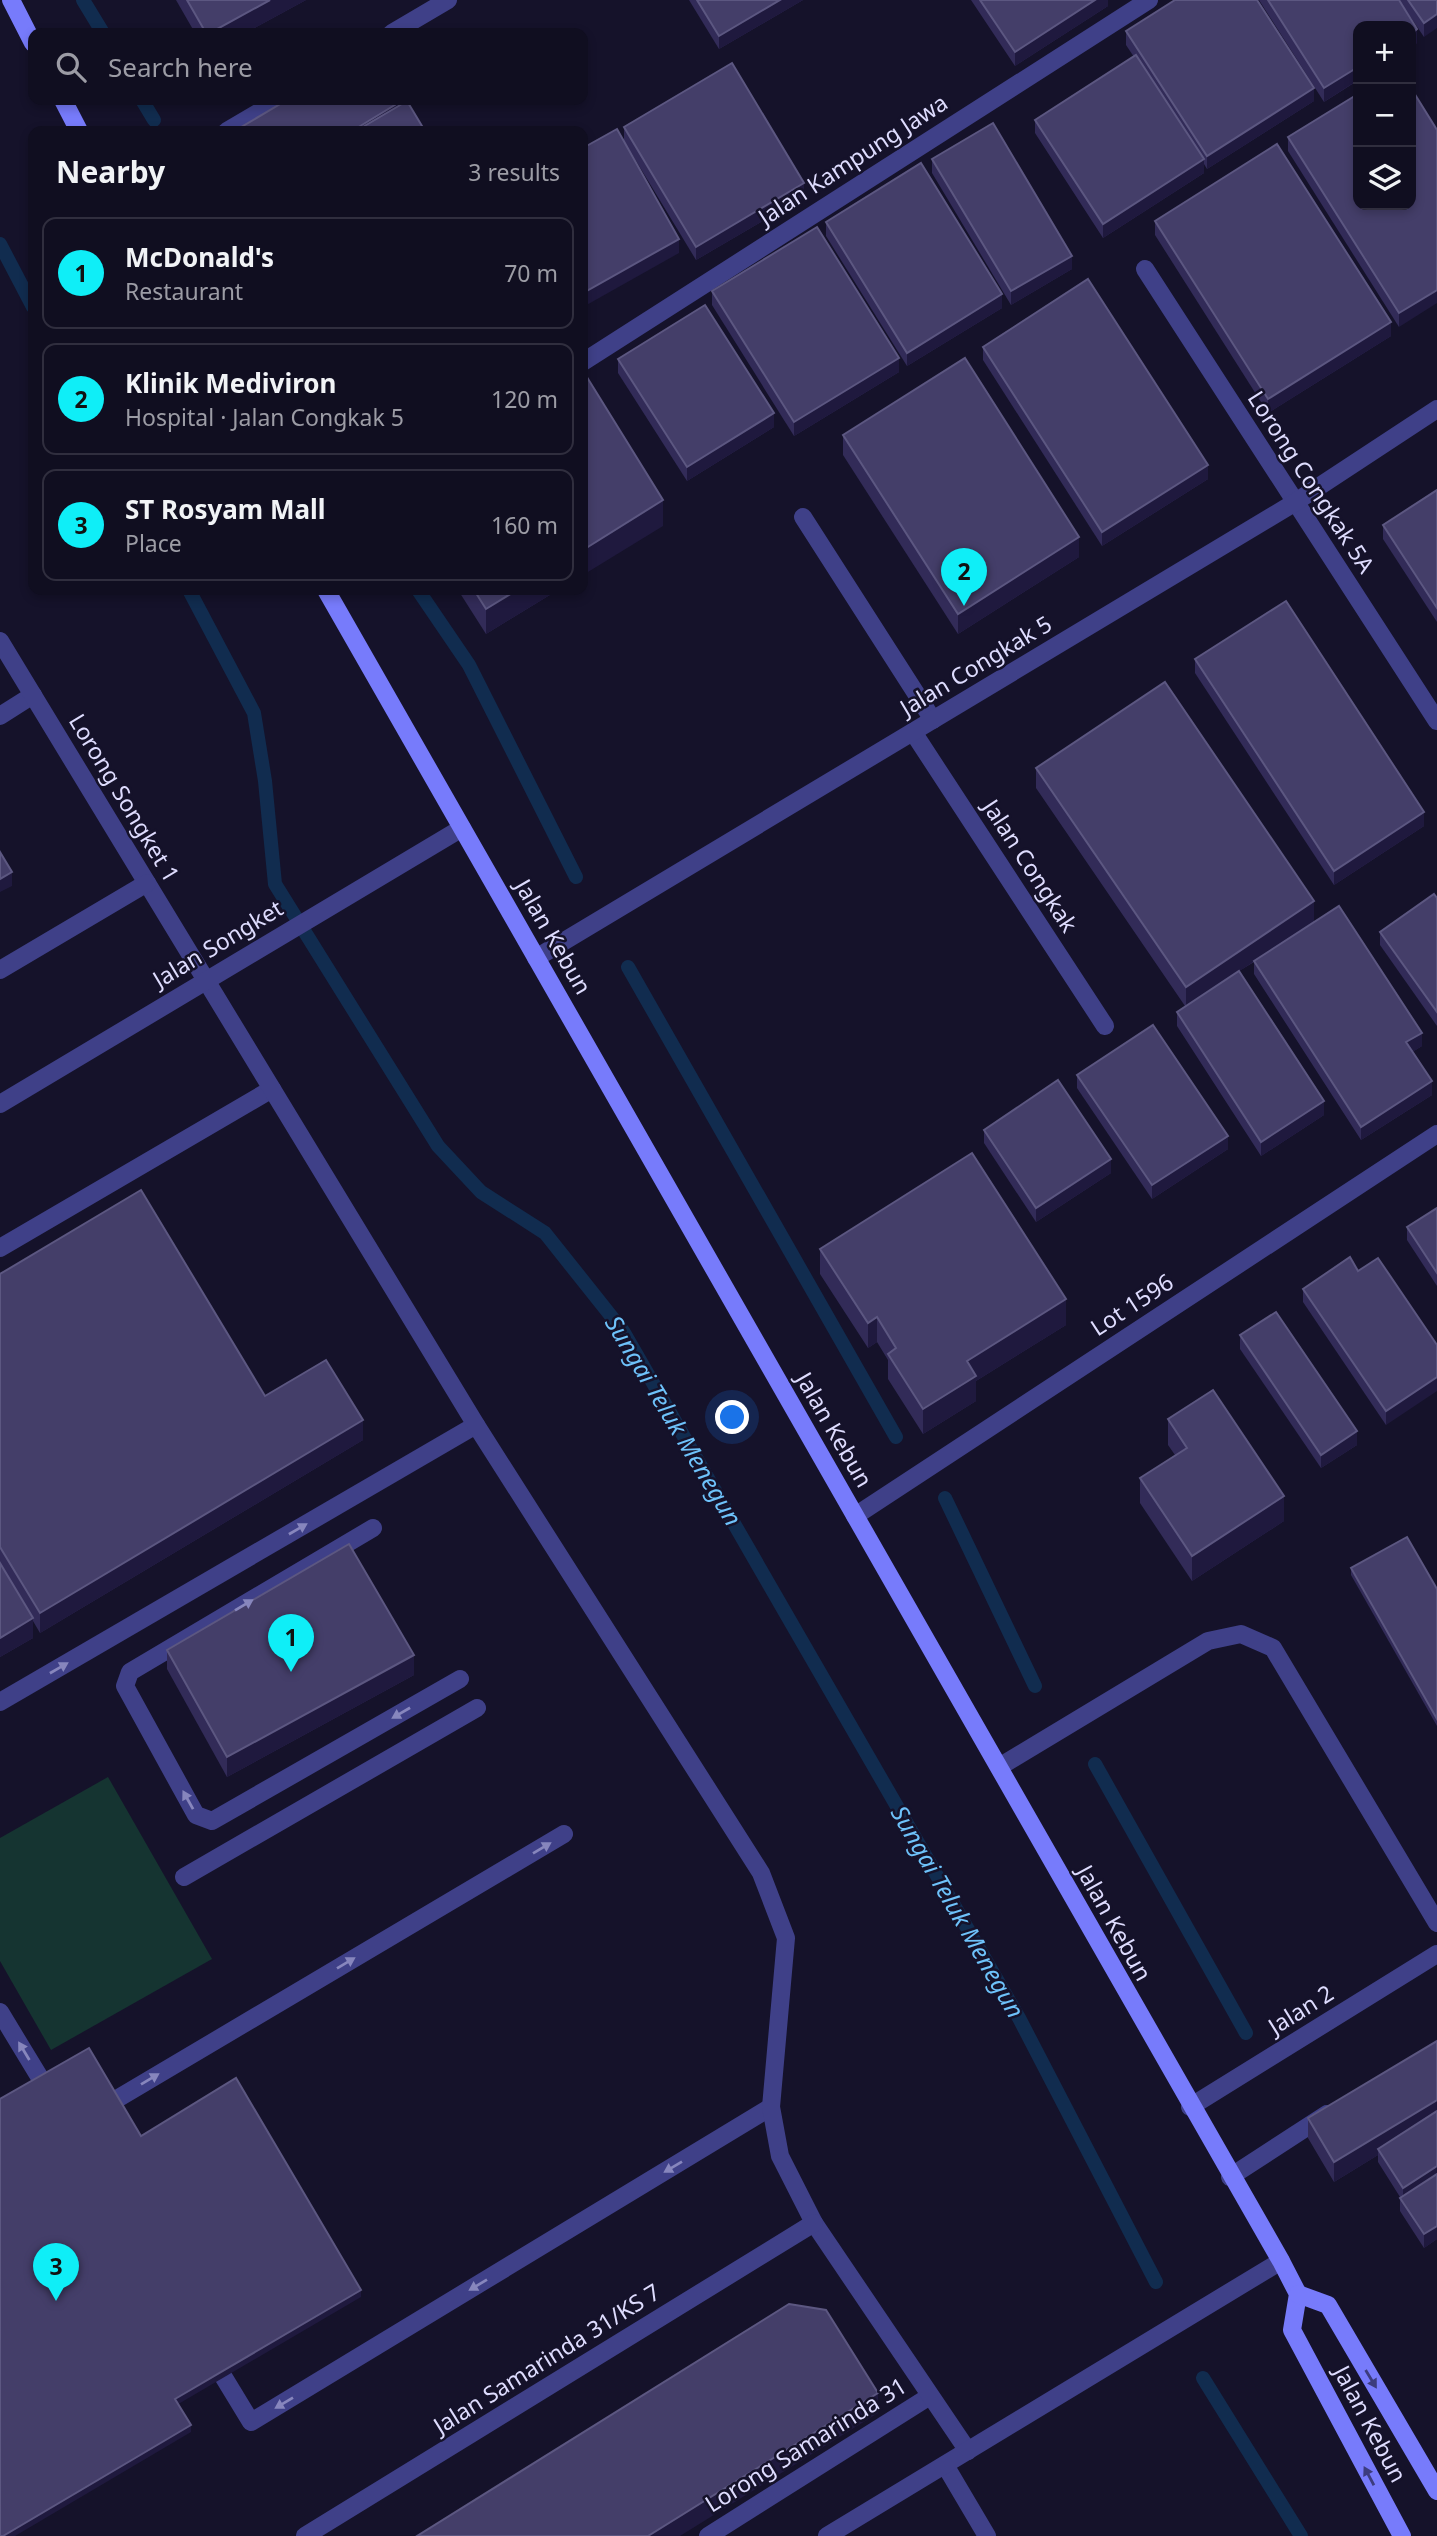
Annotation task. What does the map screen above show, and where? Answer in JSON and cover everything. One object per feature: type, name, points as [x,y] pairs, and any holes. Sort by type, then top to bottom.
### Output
[{"type":"main road","points":[[11,0],[28,33]]},
{"type":"main road","points":[[66,105],[76,126]]},
{"type":"main road","name":"Jalan Kebun","points":[[329,595],[999,1767],[1230,2177],[1281,2261],[1298,2294],[1292,2330],[1402,2536]]},
{"type":"main road","name":"Jalan Kebun","points":[[1298,2294],[1328,2305],[1436,2489]]},
{"type":"street","points":[[400,28],[448,0]]},
{"type":"street","name":"Jalan Kampung Jawa","points":[[588,359],[1149,0]]},
{"type":"street","points":[[236,126],[271,105]]},
{"type":"street","name":"Lorong Congkak 5A","points":[[1145,269],[1437,721]]},
{"type":"street","name":"Jalan Congkak 5","points":[[536,957],[1294,503],[1437,410]]},
{"type":"street","points":[[803,517],[933,720]]},
{"type":"street","name":"Lorong Songket 1","points":[[0,640],[476,1425],[761,1874],[786,1938],[771,2108],[780,2156],[814,2223],[968,2451]]},
{"type":"street","points":[[0,716],[33,695]]},
{"type":"street","name":"Jalan Congkak","points":[[913,732],[1105,1026]]},
{"type":"street","name":"Jalan Songket","points":[[0,1104],[462,828]]},
{"type":"street","points":[[0,970],[147,883]]},
{"type":"street","points":[[0,1248],[272,1089]]},
{"type":"street","name":"Lot 1596","points":[[855,1516],[1437,1134]]},
{"type":"street","points":[[0,1702],[476,1425]]},
{"type":"street","points":[[373,1528],[130,1672],[125,1686],[196,1815],[212,1821],[460,1679]]},
{"type":"street","points":[[999,1767],[1208,1641],[1241,1634],[1273,1648],[1437,1923]]},
{"type":"street","points":[[184,1877],[477,1708]]},
{"type":"street","points":[[81,2120],[564,1835]]},
{"type":"street","name":"Jalan 2","points":[[1190,2107],[1437,1954]]},
{"type":"street","points":[[0,2012],[63,2115]]},
{"type":"street","points":[[1230,2177],[1345,2103]]},
{"type":"street","points":[[201,2340],[251,2423],[771,2108]]},
{"type":"street","name":"Jalan Samarinda 31/KS 7","points":[[305,2536],[814,2223]]},
{"type":"street","points":[[827,2536],[1281,2261]]},
{"type":"street","name":"Lorong Samarinda 31","points":[[708,2536],[930,2396]]},
{"type":"street","points":[[945,2465],[987,2536]]},
{"type":"green space","points":[[108,1777],[212,1959],[51,2050],[0,1961],[0,1838]]},
{"type":"building","points":[[187,0],[270,0],[219,28],[203,28]]},
{"type":"building","points":[[697,0],[780,0],[719,36]]},
{"type":"building","points":[[980,0],[1095,0],[1015,52]]},
{"type":"building","points":[[1175,0],[1257,0],[1314,88],[1207,156],[1126,31]]},
{"type":"building","points":[[1268,0],[1399,0],[1412,21],[1353,21],[1353,70],[1324,88]]},
{"type":"building","points":[[1408,0],[1437,0],[1437,14],[1424,23]]},
{"type":"building","points":[[1136,55],[1204,159],[1103,224],[1035,120]]},
{"type":"building","points":[[732,63],[804,183],[696,247],[624,127]]},
{"type":"building","points":[[1416,96],[1437,130],[1437,290],[1399,313],[1288,137],[1353,97],[1353,210],[1416,210]]},
{"type":"building","points":[[279,105],[395,105],[360,126],[243,126]]},
{"type":"building","points":[[400,105],[409,105],[422,126],[364,126]]},
{"type":"building","points":[[993,123],[1072,256],[1011,291],[932,159]]},
{"type":"building","points":[[617,129],[679,239],[588,290],[588,145]]},
{"type":"building","points":[[1277,144],[1391,322],[1268,399],[1155,221]]},
{"type":"building","points":[[921,163],[1002,294],[907,353],[826,222]]},
{"type":"building","points":[[817,227],[899,358],[794,422],[712,291]]},
{"type":"building","points":[[1088,279],[1208,465],[1102,532],[983,347]]},
{"type":"building","points":[[705,305],[774,413],[687,467],[618,359]]},
{"type":"building","points":[[965,358],[1079,537],[958,614],[843,435]]},
{"type":"building","points":[[588,379],[663,500],[588,547]]},
{"type":"building","points":[[1437,490],[1437,608],[1383,525]]},
{"type":"building","points":[[477,595],[509,595],[486,609]]},
{"type":"building","points":[[1286,601],[1424,812],[1334,871],[1195,659]]},
{"type":"building","points":[[1165,682],[1314,901],[1186,987],[1036,768]]},
{"type":"building","points":[[0,852],[12,872],[0,879]]},
{"type":"building","points":[[1434,894],[1437,898],[1437,1012],[1380,932]]},
{"type":"building","points":[[1339,906],[1422,1033],[1406,1042],[1432,1081],[1361,1127],[1254,961]]},
{"type":"building","points":[[1239,971],[1324,1101],[1261,1142],[1177,1012]]},
{"type":"building","points":[[1153,1025],[1228,1136],[1152,1185],[1077,1075]]},
{"type":"building","points":[[1058,1080],[1111,1159],[1036,1208],[984,1130]]},
{"type":"building","points":[[972,1153],[1066,1299],[967,1361],[976,1376],[923,1409],[888,1354],[896,1348],[877,1317],[868,1323],[820,1249]]},
{"type":"building","points":[[141,1190],[265,1396],[326,1360],[363,1420],[40,1613],[0,1547],[0,1274]]},
{"type":"building","points":[[1437,1208],[1437,1273],[1407,1227]]},
{"type":"building","points":[[1350,1257],[1358,1271],[1378,1258],[1437,1345],[1437,1377],[1386,1411],[1303,1289]]},
{"type":"building","points":[[1276,1312],[1357,1431],[1321,1455],[1240,1335]]},
{"type":"building","points":[[1213,1390],[1284,1496],[1192,1556],[1140,1478],[1187,1448],[1168,1419]]},
{"type":"building","points":[[1407,1537],[1437,1589],[1437,1719],[1351,1568]]},
{"type":"building","points":[[349,1544],[414,1655],[227,1757],[167,1650]]},
{"type":"building","points":[[0,1563],[33,1618],[0,1638]]},
{"type":"building","points":[[1437,2041],[1437,2100],[1334,2162],[1308,2118]]},
{"type":"building","points":[[89,2048],[141,2136],[236,2078],[361,2290],[175,2399],[191,2425],[0,2536],[0,2099]]},
{"type":"building","points":[[1437,2111],[1437,2166],[1403,2188],[1378,2149]]},
{"type":"building","points":[[1437,2174],[1437,2226],[1424,2234],[1400,2198]]},
{"type":"building","points":[[789,2304],[826,2310],[878,2393],[648,2536],[417,2536]]},
{"type":"waterway","points":[[83,0],[100,28]]},
{"type":"waterway","points":[[145,105],[154,120]]},
{"type":"waterway","name":"Sungai Teluk Menegun","points":[[0,244],[28,297]]},
{"type":"waterway","name":"Sungai Teluk Menegun","points":[[192,595],[254,713],[265,781],[275,884],[438,1146],[481,1192],[545,1233],[623,1331],[1019,2018],[1156,2282]]},
{"type":"waterway","points":[[421,595],[469,665],[576,877]]},
{"type":"waterway","points":[[628,967],[896,1437]]},
{"type":"waterway","points":[[945,1498],[1035,1686]]},
{"type":"waterway","points":[[1095,1764],[1246,2033]]},
{"type":"waterway","name":"Sungai Teluk Menegun","points":[[1203,2378],[1301,2536]]},
{"type":"place","name":"Klinik Mediviron","points":[[964,606]]},
{"type":"place","name":"McDonald's","points":[[291,1672]]},
{"type":"place","name":"ST Rosyam Mall","points":[[56,2301]]}]
